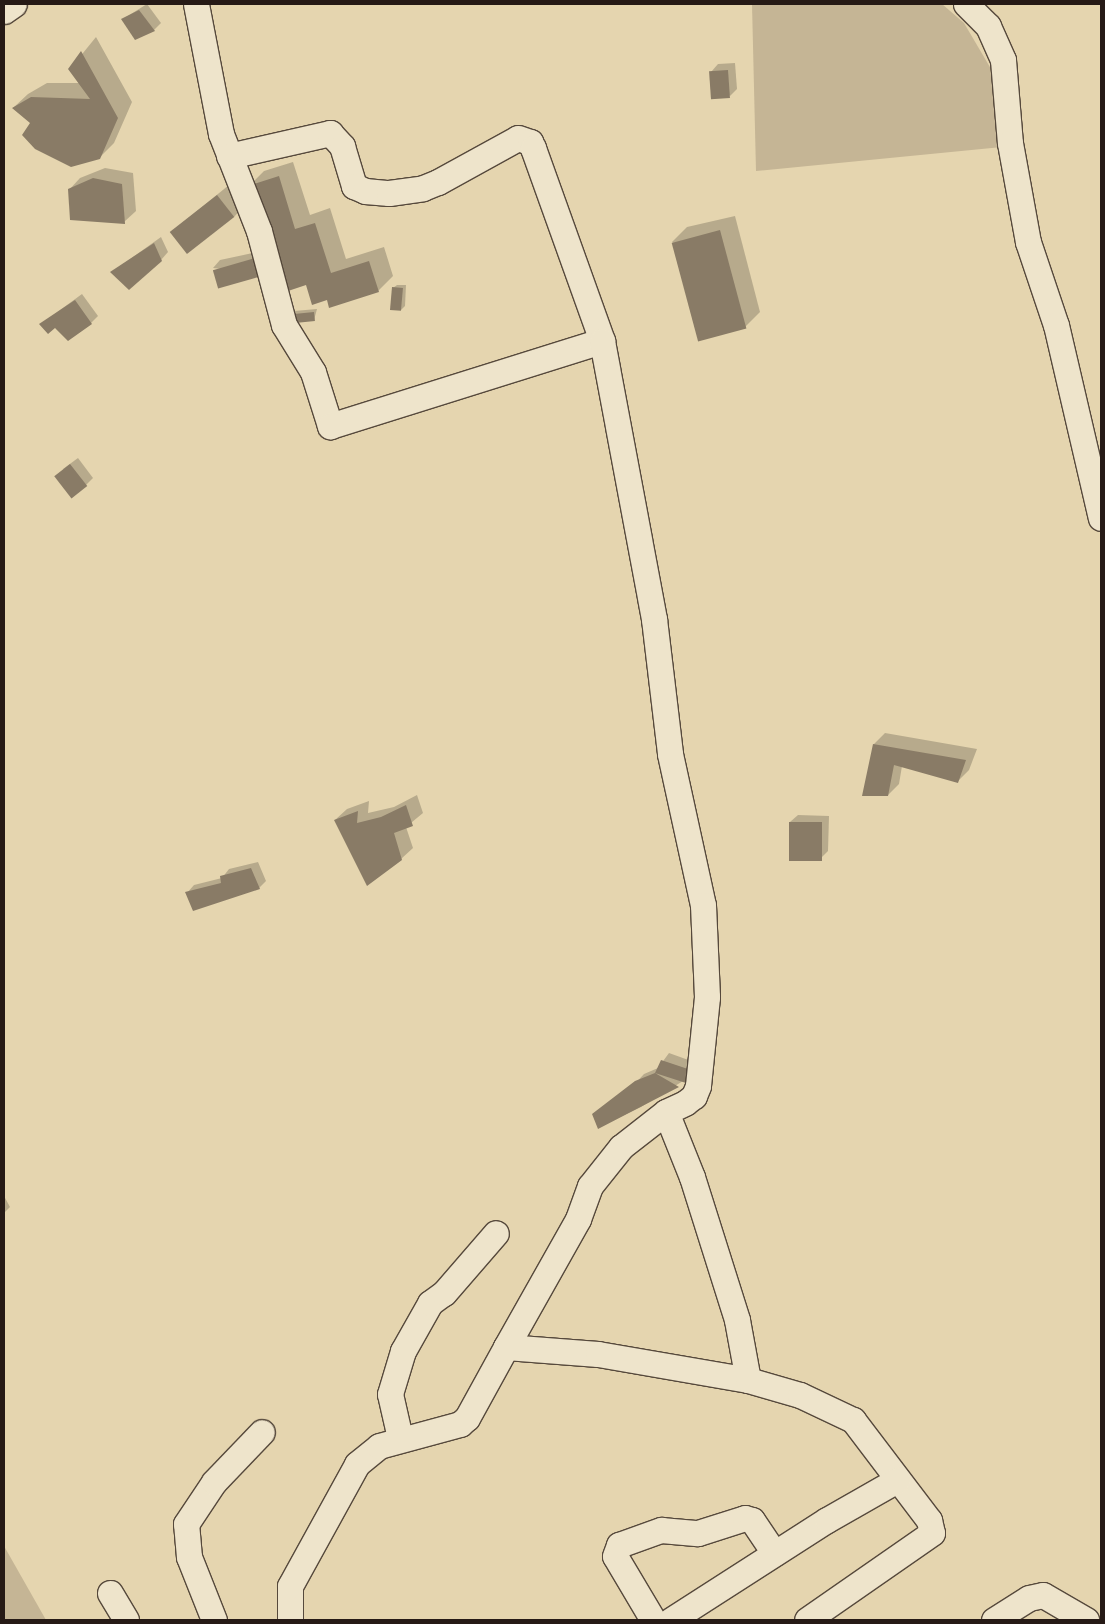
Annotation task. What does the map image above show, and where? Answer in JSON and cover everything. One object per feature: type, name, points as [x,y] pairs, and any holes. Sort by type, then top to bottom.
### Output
[{"type":"street","points":[[4,11],[14,4]]},
{"type":"street","points":[[196,4],[219,125],[229,156],[259,231],[284,325],[314,372],[330,426],[602,341]]},
{"type":"street","points":[[966,4],[988,26],[1003,60],[1010,143],[1028,242],[1056,325],[1101,518]]},
{"type":"street","points":[[229,156],[330,132],[342,146],[354,186],[365,191],[405,192],[438,182],[512,140],[524,138],[533,148],[602,341],[654,619],[670,754],[703,905],[707,997],[698,1086],[694,1096],[685,1103],[666,1112],[621,1146],[590,1186],[578,1219],[467,1418],[451,1428],[400,1438],[379,1446],[357,1464],[290,1586],[290,1620]]},
{"type":"street","points":[[666,1112],[692,1177],[737,1320],[748,1380]]},
{"type":"street","points":[[400,1438],[390,1394],[403,1351],[430,1303],[444,1293],[496,1233]]},
{"type":"street","points":[[506,1347],[598,1354],[748,1380],[800,1395],[853,1420],[929,1520],[932,1533],[807,1620]]},
{"type":"street","points":[[214,1620],[189,1557],[186,1524],[214,1482],[262,1432]]},
{"type":"street","points":[[671,1620],[774,1553],[897,1480]]},
{"type":"street","points":[[653,1620],[616,1556],[619,1545],[661,1530],[698,1533],[745,1518],[752,1520],[774,1553]]},
{"type":"street","points":[[110,1593],[126,1620]]},
{"type":"street","points":[[994,1620],[1029,1598],[1043,1595],[1086,1620]]},
{"type":"shaded area","points":[[752,4],[942,4],[964,23],[994,74],[1002,147],[756,171]]},
{"type":"shaded area","points":[[4,1546],[46,1620],[4,1620]]},
{"type":"building","points":[[139,10],[155,31],[135,40],[121,19]]},
{"type":"building","points":[[81,51],[118,118],[100,159],[71,167],[35,149],[22,135],[30,123],[12,108],[31,97],[90,99],[68,69]]},
{"type":"building","points":[[728,70],[730,98],[711,99],[709,71]]},
{"type":"building","points":[[279,176],[295,229],[315,223],[331,273],[369,261],[379,292],[329,308],[327,300],[312,305],[306,285],[282,293],[248,186]]},
{"type":"building","points":[[93,178],[122,184],[125,224],[70,220],[68,189]]},
{"type":"building","points":[[217,195],[234,217],[187,254],[170,232]]},
{"type":"building","points":[[720,230],[746,329],[698,341],[672,243]]},
{"type":"building","points":[[154,243],[162,261],[129,290],[110,272]]},
{"type":"building","points":[[259,257],[264,275],[218,288],[213,270]]},
{"type":"building","points":[[392,287],[403,288],[401,311],[390,310]]},
{"type":"building","points":[[75,300],[92,324],[68,341],[55,328],[48,334],[39,324]]},
{"type":"building","points":[[314,312],[315,321],[290,324],[289,315]]},
{"type":"building","points":[[70,464],[87,486],[71,498],[54,476]]},
{"type":"building","points":[[873,744],[966,760],[958,783],[894,765],[888,796],[862,796]]},
{"type":"building","points":[[406,805],[413,826],[394,833],[402,860],[367,886],[334,820],[358,811],[357,823],[381,817]]},
{"type":"building","points":[[789,822],[822,822],[822,861],[789,861]]},
{"type":"building","points":[[251,868],[260,889],[193,911],[185,892],[221,883],[220,876]]},
{"type":"building","points":[[661,1060],[688,1069],[686,1083],[655,1073]]},
{"type":"building","points":[[655,1073],[679,1087],[598,1129],[592,1114],[635,1081]]}]
